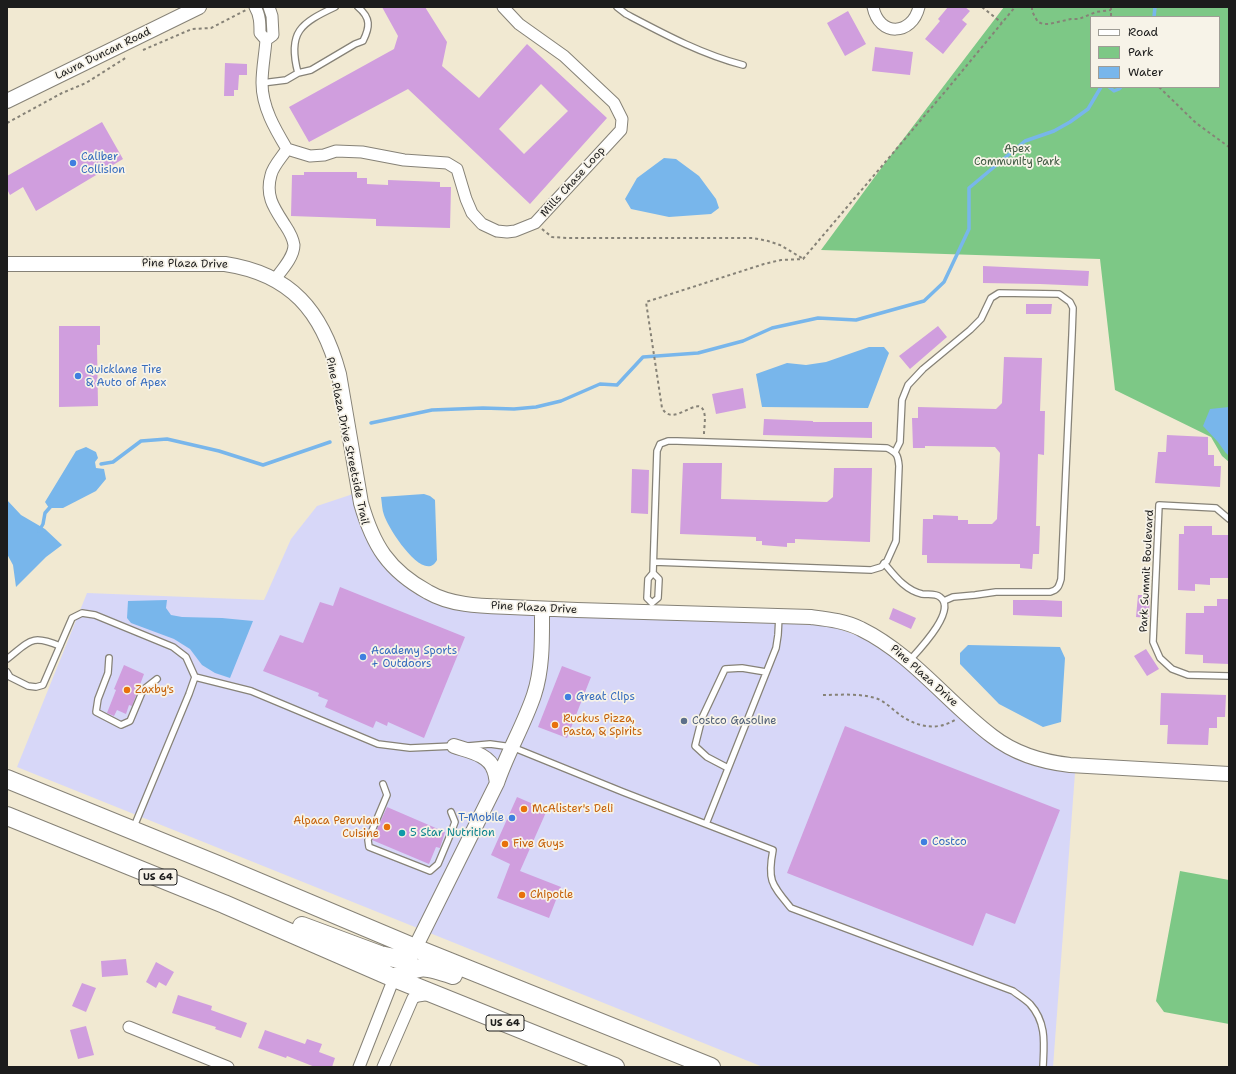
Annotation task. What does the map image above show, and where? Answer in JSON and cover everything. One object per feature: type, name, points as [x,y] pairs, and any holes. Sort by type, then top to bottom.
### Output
[{"type":"highway","points":[[7,779],[415,948],[711,1067]]},
{"type":"highway","name":"US 64","points":[[7,816],[202,895],[431,994],[615,1067]]},
{"type":"highway","points":[[202,895],[230,901],[292,922],[380,955],[402,959],[409,955],[415,948]]},
{"type":"highway","points":[[394,978],[417,968],[431,967],[567,1017],[619,1030]]},
{"type":"street","name":"Laura Duncan Road","points":[[7,101],[199,7]]},
{"type":"street","points":[[266,40],[273,35],[270,7]]},
{"type":"street","name":"Mills Chase Loop","points":[[287,149],[310,156],[324,155],[336,151],[362,152],[404,160],[447,163],[457,169],[472,213],[482,224],[497,231],[507,232],[515,231],[535,223],[621,130],[622,119],[614,103],[564,56],[519,24],[503,7]]},
{"type":"street","points":[[873,7],[874,15],[878,21],[892,29],[900,29],[914,21],[918,15],[919,7]]},
{"type":"street","points":[[252,8],[258,12],[260,33],[266,40],[262,83],[264,100],[275,129],[287,149],[271,173],[269,197],[274,208],[290,232],[294,245],[290,258],[275,279]]},
{"type":"street","name":"Pine Plaza Drive","points":[[7,264],[225,264],[250,269],[275,279],[287,287],[310,309],[328,340],[339,374],[361,503],[374,540],[388,561],[405,578],[429,593],[452,601],[477,605],[542,609],[652,608],[811,617],[829,620],[859,628],[883,641],[909,661],[992,736],[1019,751],[1036,758],[1053,763],[1070,765],[1229,774]]},
{"type":"street","points":[[415,948],[497,783],[502,766],[529,708],[536,687],[540,663],[542,609]]},
{"type":"street","points":[[454,746],[472,752],[486,759],[492,765],[497,783]]},
{"type":"street","points":[[359,1067],[394,978]]},
{"type":"street","points":[[383,1067],[413,998],[431,994]]},
{"type":"street","points":[[129,1027],[228,1067]]},
{"type":"lane","points":[[298,73],[295,62],[296,37],[304,24],[335,7]]},
{"type":"lane","points":[[262,83],[286,80],[298,73],[311,70],[355,44],[363,41],[368,31],[368,20],[364,12],[358,7]]},
{"type":"lane","points":[[617,7],[626,14],[692,48],[724,60],[743,65]]},
{"type":"lane","points":[[895,452],[900,442],[902,400],[908,385],[923,369],[981,319],[991,298],[999,293],[1059,294],[1070,302],[1073,308],[1072,335],[1061,579],[1059,586],[1056,590],[1050,592],[996,592],[953,596],[944,601]]},
{"type":"lane","points":[[652,608],[647,598],[648,579],[653,573],[654,562],[657,451],[660,444],[668,441],[887,448],[895,452],[898,457],[899,466],[896,541],[887,561],[881,566],[871,570],[654,562]]},
{"type":"lane","name":"Park Summit Boulevard","points":[[1229,519],[1216,508],[1159,505],[1153,642],[1160,658],[1172,669],[1188,675],[1229,676]]},
{"type":"lane","points":[[884,563],[900,581],[909,588],[922,594],[934,594],[944,601],[944,611],[935,631],[909,661]]},
{"type":"lane","points":[[652,608],[658,598],[658,579],[653,573]]},
{"type":"lane","points":[[7,672],[10,677],[28,686],[36,687],[43,685],[72,618],[82,613],[95,614],[173,647],[186,657],[195,677],[132,830]]},
{"type":"lane","points":[[706,824],[776,648],[779,616]]},
{"type":"lane","points":[[7,659],[31,640],[40,639],[60,646]]},
{"type":"lane","points":[[109,658],[108,673],[98,699],[96,712],[121,725],[130,721],[143,690],[157,679]]},
{"type":"lane","points":[[728,768],[708,757],[695,746],[702,718],[725,669],[742,668],[766,672]]},
{"type":"lane","points":[[195,677],[251,690],[378,744],[410,748],[490,744],[512,746],[773,850],[770,863],[770,877],[777,892],[791,908],[1013,991],[1030,1004],[1040,1019],[1045,1038],[1043,1067]]},
{"type":"lane","points":[[383,784],[387,794],[368,840],[369,847],[430,871],[438,864],[455,822],[451,812]]},
{"type":"path","points":[[982,7],[1002,23]]},
{"type":"path","points":[[703,442],[704,411],[701,408],[696,405],[679,414],[670,415],[663,411],[660,401],[646,302],[764,264],[781,260],[803,259],[1015,7]]},
{"type":"path","points":[[1032,7],[1032,11],[1038,22],[1043,24],[1079,19],[1096,12],[1111,9]]},
{"type":"path","points":[[142,50],[192,28],[211,28],[252,8]]},
{"type":"path","points":[[7,123],[62,93],[86,83],[131,54]]},
{"type":"path","points":[[1160,88],[1196,123],[1229,147]]},
{"type":"path","points":[[535,223],[552,237],[752,238],[780,245],[803,259]]},
{"type":"path","points":[[823,695],[860,695],[875,698],[882,701],[909,721],[922,726],[934,727],[946,725],[955,720]]},
{"type":"shaded area","points":[[353,494],[364,534],[393,575],[414,593],[453,608],[756,621],[831,626],[864,638],[894,656],[1046,767],[1075,773],[1053,1067],[763,1067],[17,767],[87,593],[264,600],[291,539],[317,506]]},
{"type":"green space","name":"Apex Community Park","points":[[1004,7],[1229,7],[1229,462],[1222,456],[1211,437],[1115,390],[1100,259],[821,250],[885,163]]},
{"type":"green space","points":[[1180,871],[1229,880],[1229,1024],[1164,1012],[1156,1001]]},
{"type":"water","points":[[664,158],[676,159],[699,176],[716,199],[719,208],[711,214],[669,217],[631,209],[625,199],[637,178]]},
{"type":"water","points":[[869,347],[884,347],[889,353],[868,408],[762,407],[756,374],[787,363],[806,365],[826,362]]},
{"type":"water","points":[[1229,407],[1229,456],[1203,426],[1210,409]]},
{"type":"water","points":[[86,447],[96,452],[98,458],[95,462],[96,468],[104,469],[106,479],[96,491],[63,508],[49,508],[45,502],[76,451]]},
{"type":"water","points":[[424,494],[435,500],[437,560],[431,566],[424,565],[407,552],[392,531],[382,509],[381,497]]},
{"type":"water","points":[[7,500],[21,515],[45,529],[62,545],[46,557],[16,587],[13,565],[7,554]]},
{"type":"water","points":[[167,600],[166,608],[171,615],[253,621],[230,678],[215,673],[202,665],[190,649],[174,639],[131,623],[127,618],[128,601]]},
{"type":"water","points":[[968,645],[1060,647],[1065,658],[1061,722],[1043,727],[999,704],[960,664],[960,653]]},
{"type":"building","points":[[382,7],[425,7],[447,42],[442,66],[479,98],[527,44],[607,118],[530,204],[408,89],[309,142],[289,107],[394,49],[398,36]],"holes":[[[541,84],[568,111],[524,154],[499,129]]]},
{"type":"building","points":[[948,7],[965,7],[970,11],[962,20],[967,24],[943,54],[925,39],[940,21],[938,19]]},
{"type":"building","points":[[848,11],[866,44],[845,56],[827,23]]},
{"type":"building","points":[[875,47],[913,52],[910,75],[872,71]]},
{"type":"building","points":[[225,63],[247,64],[247,75],[239,75],[238,90],[234,90],[234,96],[224,96]]},
{"type":"building","name":"Caliber Collision","points":[[102,122],[123,159],[36,211],[23,187],[10,195],[7,189],[7,176]]},
{"type":"building","points":[[304,172],[357,172],[357,178],[367,178],[367,184],[388,185],[388,180],[440,182],[440,187],[451,187],[450,228],[376,226],[376,219],[291,216],[292,175],[304,175]]},
{"type":"building","points":[[983,266],[1089,271],[1088,286],[983,283]]},
{"type":"building","points":[[1026,304],[1052,304],[1051,314],[1026,314]]},
{"type":"building","name":"Quicklane Tire & Auto of Apex","points":[[59,326],[100,326],[100,345],[97,345],[98,406],[59,407]]},
{"type":"building","points":[[938,326],[947,337],[910,369],[899,356]]},
{"type":"building","points":[[1004,357],[1042,358],[1040,411],[1045,411],[1044,455],[1038,454],[1036,526],[1040,526],[1039,554],[1033,554],[1032,569],[1020,568],[1020,564],[927,563],[927,555],[922,555],[923,519],[933,519],[933,515],[958,516],[958,520],[968,520],[968,524],[992,524],[997,519],[1000,453],[995,447],[925,446],[925,448],[913,448],[912,418],[918,418],[918,407],[996,409],[1002,403]]},
{"type":"building","points":[[743,388],[746,408],[716,414],[712,394]]},
{"type":"building","points":[[764,419],[813,422],[872,422],[872,438],[763,435]]},
{"type":"building","points":[[1167,435],[1208,437],[1208,455],[1214,455],[1214,466],[1221,466],[1220,487],[1155,483],[1158,452],[1166,452]]},
{"type":"building","points":[[683,463],[722,463],[721,499],[827,502],[833,497],[834,468],[872,468],[870,542],[795,539],[795,543],[787,543],[787,547],[762,545],[762,541],[756,541],[756,537],[680,534]]},
{"type":"building","points":[[632,469],[649,470],[648,514],[631,513]]},
{"type":"building","points":[[1184,526],[1212,526],[1212,535],[1229,535],[1228,578],[1210,578],[1210,585],[1195,584],[1195,591],[1178,590],[1179,534],[1184,534]]},
{"type":"building","name":"Academy Sports + Outdoors","points":[[340,587],[465,637],[424,738],[388,722],[387,726],[376,721],[373,728],[325,707],[328,700],[318,696],[319,693],[263,671],[280,635],[303,643],[320,602],[333,606]]},
{"type":"building","points":[[1138,595],[1150,595],[1149,618],[1136,617]]},
{"type":"building","points":[[1217,599],[1229,599],[1229,664],[1203,663],[1203,655],[1185,654],[1186,613],[1204,613],[1204,606],[1217,606]]},
{"type":"building","points":[[1013,600],[1062,601],[1062,617],[1013,615]]},
{"type":"building","points":[[893,608],[916,618],[911,629],[889,619]]},
{"type":"building","points":[[1146,649],[1159,669],[1147,676],[1134,656]]},
{"type":"building","name":"Zaxby's","points":[[124,665],[144,674],[132,706],[129,705],[126,714],[117,710],[114,716],[107,713],[116,690],[114,689]]},
{"type":"building","points":[[562,666],[591,677],[567,738],[538,727]]},
{"type":"building","points":[[1161,693],[1226,695],[1225,717],[1217,717],[1217,728],[1209,728],[1208,745],[1167,744],[1168,725],[1160,725]]},
{"type":"building","name":"Costco","points":[[845,726],[1060,810],[1015,924],[986,913],[973,946],[787,873]]},
{"type":"building","points":[[517,797],[547,810],[520,871],[561,887],[549,918],[497,898],[510,864],[491,855]]},
{"type":"building","points":[[387,807],[445,832],[440,848],[436,847],[429,864],[372,840]]},
{"type":"building","points":[[126,959],[128,975],[102,977],[101,961]]},
{"type":"building","points":[[156,962],[174,972],[166,986],[159,982],[156,988],[146,982]]},
{"type":"building","points":[[82,983],[96,988],[86,1012],[72,1006]]},
{"type":"building","points":[[178,995],[212,1006],[211,1010],[247,1023],[241,1038],[215,1029],[216,1027],[172,1013]]},
{"type":"building","points":[[86,1026],[94,1055],[78,1059],[70,1030]]},
{"type":"building","points":[[265,1030],[305,1044],[307,1039],[322,1044],[319,1052],[335,1058],[332,1067],[315,1067],[287,1056],[286,1058],[258,1048]]},
{"type":"waterway","points":[[1154,16],[1155,7]]},
{"type":"waterway","points":[[371,423],[432,410],[483,408],[514,409],[536,407],[561,401],[600,384],[617,385],[643,357],[698,353],[743,341],[772,328],[818,318],[856,320],[924,301],[944,282],[969,229],[969,188],[1025,141],[1054,131],[1088,109],[1100,88]]},
{"type":"waterway","points":[[1110,88],[1114,91],[1120,88]]},
{"type":"waterway","points":[[101,464],[113,462],[141,441],[167,439],[219,451],[263,465],[330,442]]},
{"type":"waterway","points":[[39,531],[43,524],[45,513],[52,505]]},
{"type":"place","name":"Caliber Collision","points":[[73,163]]},
{"type":"place","name":"Quicklane Tire & Auto of Apex","points":[[78,376]]},
{"type":"place","name":"Academy Sports + Outdoors","points":[[363,657]]},
{"type":"place","name":"Zaxby's","points":[[127,690]]},
{"type":"place","name":"Great Clips","points":[[568,697]]},
{"type":"place","name":"Costco Gasoline","points":[[684,721]]},
{"type":"place","name":"Ruckus Pizza, Pasta, & Spirits","points":[[555,725]]},
{"type":"place","name":"McAlister's Deli","points":[[524,809]]},
{"type":"place","name":"T-Mobile","points":[[512,818]]},
{"type":"place","name":"Alpaca Peruvian Cuisine","points":[[387,827]]},
{"type":"place","name":"5 Star Nutrition","points":[[402,833]]},
{"type":"place","name":"Costco","points":[[924,842]]},
{"type":"place","name":"Five Guys","points":[[505,844]]},
{"type":"place","name":"Chipotle","points":[[522,895]]}]
